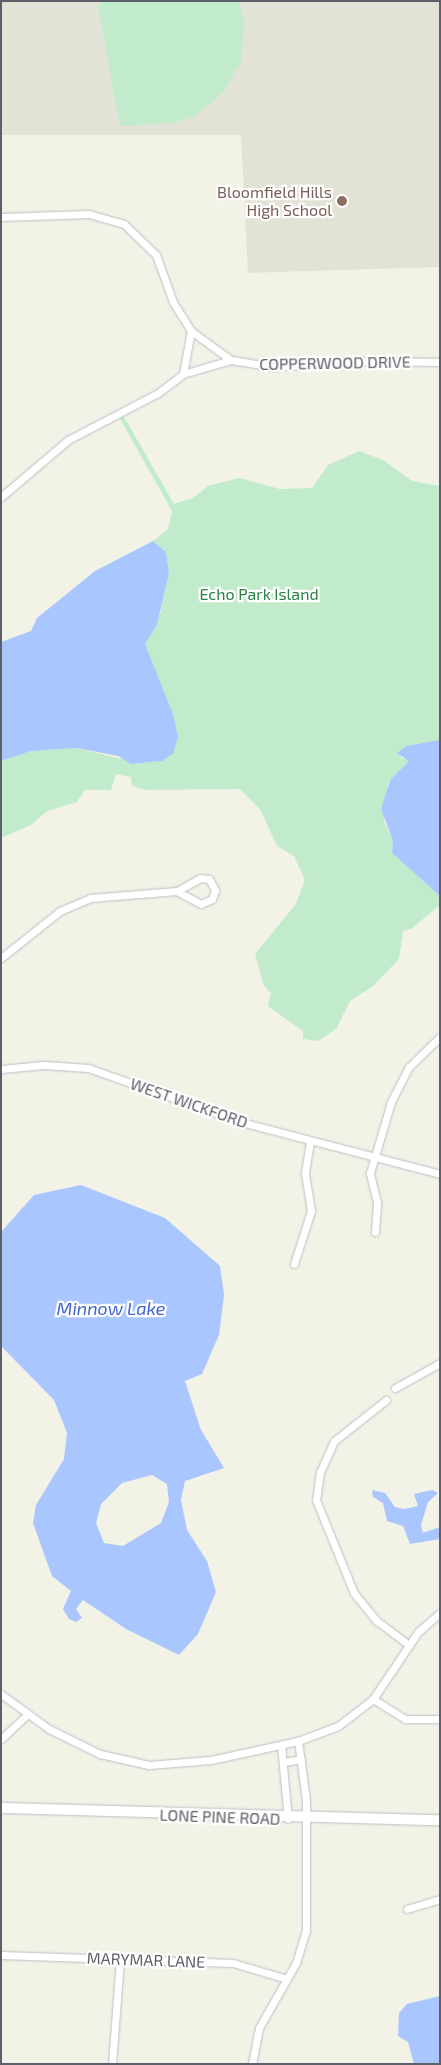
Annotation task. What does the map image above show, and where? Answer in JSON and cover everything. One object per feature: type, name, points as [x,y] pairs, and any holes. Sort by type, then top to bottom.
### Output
[{"type":"street","name":"COPPERWOOD DRIVE","points":[[1,217],[89,214],[124,224],[156,254],[173,302],[191,331],[231,360]]},
{"type":"street","points":[[1,497],[68,440],[158,393],[183,374],[191,331]]},
{"type":"street","name":"COPPERWOOD DRIVE","points":[[183,374],[231,360],[274,367],[353,361],[440,362]]},
{"type":"street","points":[[1,958],[49,918],[81,902],[177,891],[205,878],[215,890],[212,899],[201,904],[177,891]]},
{"type":"street","points":[[375,1232],[377,1202],[370,1178],[375,1157],[404,1074],[440,1037]]},
{"type":"street","name":"WEST WICKFORD","points":[[1,1068],[44,1064],[88,1068],[310,1141],[440,1174]]},
{"type":"street","points":[[294,1264],[311,1211],[305,1173],[310,1141]]},
{"type":"street","points":[[395,1388],[440,1363]]},
{"type":"street","points":[[386,1400],[334,1441],[320,1472],[316,1500],[354,1593],[377,1622],[409,1645]]},
{"type":"street","points":[[1,1694],[28,1714],[84,1748],[149,1765],[195,1762],[298,1741],[338,1726],[373,1699],[409,1645],[440,1613]]},
{"type":"street","points":[[373,1699],[405,1719],[440,1719]]},
{"type":"street","points":[[1,1739],[28,1714]]},
{"type":"street","points":[[252,2064],[259,2028],[287,1979],[306,1925],[305,1820],[302,1759],[298,1741]]},
{"type":"street","points":[[281,1745],[285,1762],[288,1819]]},
{"type":"street","points":[[285,1762],[302,1759]]},
{"type":"street","name":"LONE PINE ROAD","points":[[1,1808],[305,1820],[440,1820]]},
{"type":"street","points":[[408,1909],[440,1899]]},
{"type":"street","name":"MARYMAR LANE","points":[[1,1955],[232,1963],[287,1979]]},
{"type":"street","points":[[112,2064],[120,1960]]},
{"type":"shaded area","name":"Bloomfield Hills High School","points":[[2,1],[440,1],[440,267],[248,273],[241,135],[1,135]]},
{"type":"green space","points":[[102,1],[238,1],[244,20],[241,61],[224,92],[194,117],[172,123],[120,126],[98,6]]},
{"type":"green space","name":"Echo Park Island","points":[[123,415],[174,504],[193,498],[208,486],[239,478],[280,489],[312,488],[328,465],[359,451],[383,460],[412,481],[440,486],[440,740],[406,746],[401,752],[401,759],[407,756],[409,761],[388,783],[384,821],[393,841],[392,853],[440,896],[440,905],[411,929],[403,931],[399,959],[373,986],[350,1001],[336,1029],[318,1041],[303,1039],[303,1031],[268,1006],[271,993],[264,986],[255,954],[296,904],[305,880],[294,856],[277,846],[260,809],[240,789],[145,790],[132,786],[131,777],[116,774],[111,790],[85,790],[77,802],[47,811],[31,825],[1,838],[1,761],[31,751],[77,748],[134,762],[162,761],[173,754],[169,708],[145,644],[160,615],[169,574],[166,552],[153,541],[168,529],[172,511],[119,417]]},
{"type":"water","points":[[153,541],[166,552],[169,574],[157,625],[145,644],[173,714],[178,737],[173,754],[162,761],[131,764],[118,756],[77,748],[31,751],[1,761],[1,642],[31,631],[37,618],[95,571]]},
{"type":"water","points":[[440,740],[440,896],[392,853],[393,841],[381,809],[390,780],[409,761],[397,753],[406,746]]},
{"type":"water","name":"Minnow Lake","points":[[81,1185],[165,1218],[220,1266],[224,1295],[219,1335],[202,1374],[185,1381],[201,1430],[224,1468],[185,1481],[181,1500],[187,1530],[207,1561],[216,1592],[198,1634],[179,1655],[126,1629],[83,1600],[76,1609],[82,1618],[76,1622],[69,1619],[63,1609],[71,1591],[52,1576],[33,1523],[36,1505],[64,1459],[67,1433],[54,1400],[1,1346],[1,1232],[34,1195]],"holes":[[[152,1475],[167,1484],[169,1502],[161,1523],[123,1546],[104,1543],[96,1523],[101,1504],[122,1483]]]},
{"type":"water","points":[[372,1490],[385,1493],[395,1507],[404,1509],[418,1506],[414,1494],[432,1490],[438,1493],[428,1502],[421,1525],[423,1533],[440,1527],[440,1539],[410,1544],[403,1526],[387,1521],[383,1503],[373,1497]]},
{"type":"water","points":[[440,1996],[440,2064],[414,2064],[408,2042],[398,2036],[399,2013],[407,2004]]},
{"type":"place","name":"Bloomfield Hills High School","points":[[342,201]]}]
